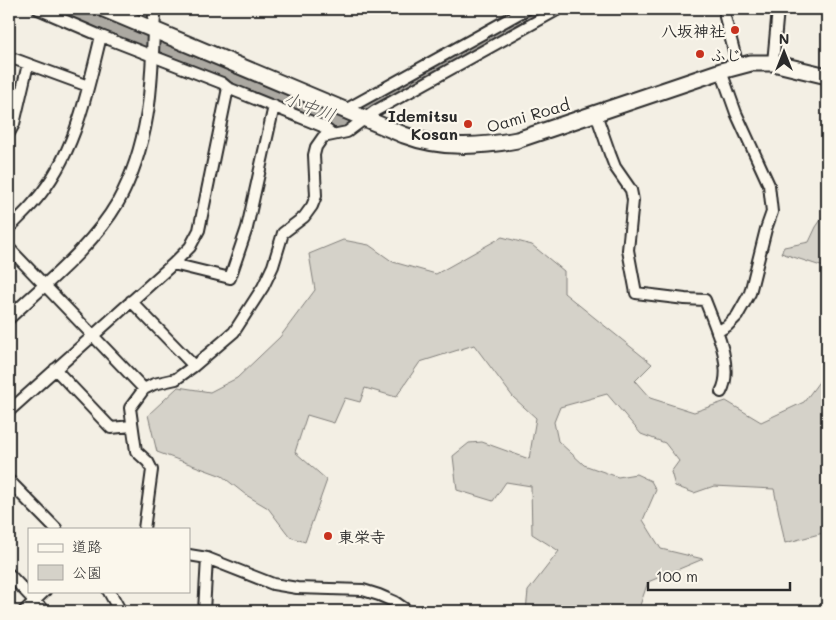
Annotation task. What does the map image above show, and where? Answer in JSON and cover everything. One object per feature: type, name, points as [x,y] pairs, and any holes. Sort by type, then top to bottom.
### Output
[{"type":"main road","name":"Oami Road","points":[[104,9],[364,118],[419,140],[436,144],[483,146],[517,140],[721,71],[751,63],[773,63],[827,76]]},
{"type":"street","points":[[38,9],[101,36],[222,83],[228,88],[322,126],[332,134]]},
{"type":"street","points":[[9,318],[88,242],[118,202],[137,157],[142,139],[154,55],[156,9]]},
{"type":"street","points":[[345,110],[527,9]]},
{"type":"street","points":[[144,528],[152,470],[148,462],[136,451],[130,408],[144,389],[154,384],[176,379],[234,332],[274,266],[282,233],[304,217],[312,206],[316,196],[314,155],[316,147],[323,137],[347,132],[364,118],[559,9]]},
{"type":"street","points":[[724,9],[738,66]]},
{"type":"street","points":[[773,63],[778,9]]},
{"type":"street","points":[[9,228],[36,200],[66,152],[78,123],[101,36]]},
{"type":"street","points":[[9,57],[88,86]]},
{"type":"street","points":[[9,132],[14,124],[28,64]]},
{"type":"street","points":[[716,332],[727,326],[737,316],[750,293],[772,212],[769,185],[736,113],[721,71]]},
{"type":"street","points":[[9,411],[190,247],[198,230],[228,88]]},
{"type":"street","points":[[173,264],[230,278],[247,228],[274,106]]},
{"type":"street","points":[[596,114],[612,160],[631,190],[633,200],[628,250],[636,293],[705,300],[724,355],[726,370],[721,392]]},
{"type":"street","points":[[9,248],[144,389]]},
{"type":"street","points":[[131,300],[194,366]]},
{"type":"street","points":[[55,368],[111,428],[132,426]]},
{"type":"street","points":[[9,481],[55,528]]},
{"type":"street","points":[[190,555],[207,558],[274,584],[298,588],[363,590],[395,602],[408,611]]},
{"type":"street","points":[[204,611],[207,558]]},
{"type":"street","points":[[9,574],[44,611]]},
{"type":"street","points":[[24,611],[44,592]]},
{"type":"street","points":[[110,592],[120,611]]},
{"type":"green space","points":[[827,211],[827,268],[781,253],[784,247],[809,242]]},
{"type":"green space","points":[[502,237],[532,245],[564,271],[564,293],[652,364],[635,381],[650,398],[694,412],[726,401],[761,422],[804,402],[827,371],[827,532],[785,543],[774,489],[714,486],[694,493],[675,486],[671,472],[679,461],[665,443],[641,434],[607,394],[560,407],[554,422],[558,441],[584,465],[618,477],[636,474],[651,481],[656,490],[643,520],[661,549],[703,559],[648,582],[638,611],[526,611],[528,591],[559,551],[532,534],[531,486],[506,482],[493,501],[457,490],[453,456],[469,443],[482,442],[529,459],[536,418],[513,397],[474,345],[420,362],[396,397],[365,388],[360,402],[345,398],[334,423],[307,415],[295,452],[327,480],[305,542],[290,537],[268,508],[246,495],[222,476],[157,452],[148,415],[178,387],[210,392],[237,378],[280,337],[315,290],[309,254],[343,240],[369,245],[393,262],[436,274]]},
{"type":"waterway","name":"小中川","points":[[71,9],[334,120],[339,120],[537,9]]},
{"type":"place","name":"八坂神社","points":[[735,30]]},
{"type":"place","name":"ふじ","points":[[700,54]]},
{"type":"place","name":"Idemitsu Kosan","points":[[468,124]]},
{"type":"place","name":"東栄寺","points":[[328,536]]}]
